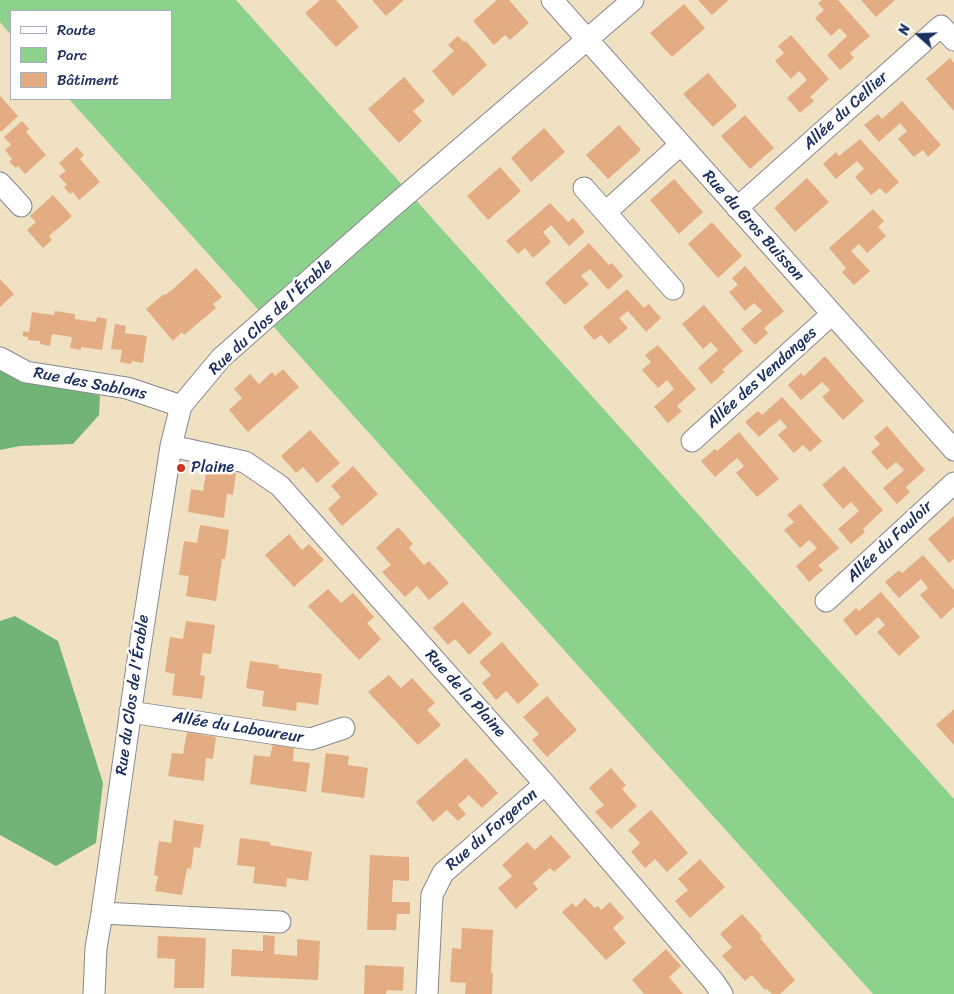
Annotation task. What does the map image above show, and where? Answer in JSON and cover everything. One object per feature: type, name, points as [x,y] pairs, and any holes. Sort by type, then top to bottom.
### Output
[{"type":"street","name":"Rue du Gros Buisson","points":[[552,0],[954,450]]},
{"type":"street","name":"Rue du Clos de l'Érable","points":[[94,994],[96,948],[130,712],[171,446],[181,406],[221,358],[633,0]]},
{"type":"street","name":"Allée du Cellier","points":[[737,208],[941,26],[954,40]]},
{"type":"street","points":[[606,212],[680,145]]},
{"type":"street","points":[[0,183],[21,206]]},
{"type":"street","points":[[584,188],[673,289]]},
{"type":"street","name":"Allée des Vendanges","points":[[692,441],[832,314]]},
{"type":"street","name":"Rue des Sablons","points":[[0,358],[26,372],[127,388],[181,406]]},
{"type":"street","name":"Rue de la Plaine","points":[[171,446],[245,462],[280,486],[545,784],[714,982],[722,994]]},
{"type":"street","name":"Allée du Fouloir","points":[[826,601],[954,483]]},
{"type":"street","name":"Allée du Laboureur","points":[[130,712],[311,739],[344,728]]},
{"type":"street","name":"Rue du Forgeron","points":[[427,994],[432,895],[443,873],[545,784]]},
{"type":"street","points":[[102,913],[280,922]]},
{"type":"green space","points":[[0,0],[236,0],[954,799],[954,994],[873,994],[70,100],[172,100],[172,10],[10,10],[10,34],[0,22]]},
{"type":"green space","points":[[0,368],[100,396],[99,415],[73,444],[20,446],[0,450]]},
{"type":"green space","points":[[15,616],[58,641],[103,783],[96,843],[56,866],[0,835],[0,621]]},
{"type":"building","points":[[320,0],[336,0],[359,27],[336,47],[305,13]]},
{"type":"building","points":[[372,0],[404,0],[386,16]]},
{"type":"building","points":[[497,0],[509,0],[529,23],[510,40],[505,35],[494,45],[473,21]]},
{"type":"building","points":[[698,0],[729,0],[712,15]]},
{"type":"building","points":[[822,0],[838,0],[870,36],[850,53],[854,58],[840,70],[827,55],[847,36],[840,28],[831,36],[815,18],[824,10],[818,3]]},
{"type":"building","points":[[861,0],[895,0],[876,17]]},
{"type":"building","points":[[684,4],[705,28],[672,57],[650,33]]},
{"type":"building","points":[[791,35],[829,79],[810,97],[814,101],[800,113],[787,98],[807,80],[799,71],[791,79],[775,61],[784,53],[778,46]]},
{"type":"building","points":[[458,36],[464,42],[466,41],[487,65],[453,96],[432,71],[454,51],[448,45]]},
{"type":"building","points":[[950,58],[954,63],[954,111],[926,79]]},
{"type":"building","points":[[708,73],[737,106],[713,127],[683,94]]},
{"type":"building","points":[[404,77],[425,101],[413,111],[422,121],[399,143],[368,109]]},
{"type":"building","points":[[0,96],[18,116],[1,132],[0,130]]},
{"type":"building","points":[[902,101],[941,145],[928,157],[923,150],[914,157],[898,139],[907,131],[900,123],[879,142],[864,125],[878,114],[882,119]]},
{"type":"building","points":[[745,115],[774,148],[750,169],[721,136]]},
{"type":"building","points":[[22,121],[29,129],[26,132],[46,155],[25,174],[18,166],[16,168],[9,162],[12,159],[5,150],[11,145],[4,137]]},
{"type":"building","points":[[619,125],[641,150],[608,179],[586,155]]},
{"type":"building","points":[[544,128],[565,152],[531,182],[511,158]]},
{"type":"building","points":[[860,139],[899,182],[886,194],[880,188],[871,195],[855,177],[864,169],[857,161],[836,179],[823,164],[836,152],[839,156]]},
{"type":"building","points":[[77,147],[84,155],[80,159],[100,182],[79,200],[73,192],[70,194],[64,187],[67,185],[59,176],[66,171],[59,163]]},
{"type":"building","points":[[500,167],[521,191],[488,220],[467,196]]},
{"type":"building","points":[[807,178],[829,202],[795,232],[774,208]]},
{"type":"building","points":[[674,179],[703,212],[679,234],[650,200]]},
{"type":"building","points":[[53,195],[72,216],[49,236],[52,240],[43,248],[27,230],[36,222],[30,216]]},
{"type":"building","points":[[550,203],[568,222],[573,218],[585,232],[569,246],[551,225],[543,232],[551,242],[533,258],[525,248],[518,254],[506,241]]},
{"type":"building","points":[[873,209],[884,221],[878,227],[886,236],[867,253],[859,244],[851,251],[870,271],[854,285],[842,272],[846,268],[829,248]]},
{"type":"building","points":[[712,222],[742,256],[718,278],[688,244]]},
{"type":"building","points":[[589,243],[609,265],[612,263],[623,276],[608,290],[590,269],[581,276],[589,284],[565,305],[545,283]]},
{"type":"building","points":[[745,266],[784,311],[764,328],[768,333],[755,345],[741,329],[762,311],[754,303],[745,311],[729,292],[738,285],[732,278]]},
{"type":"building","points":[[196,268],[222,297],[213,304],[216,308],[184,335],[182,332],[173,341],[146,309],[172,290]]},
{"type":"building","points":[[0,279],[14,294],[0,307]]},
{"type":"building","points":[[627,289],[644,308],[649,304],[661,318],[646,332],[628,311],[619,318],[628,328],[609,344],[601,335],[594,340],[583,327]]},
{"type":"building","points":[[704,305],[743,351],[722,370],[725,372],[711,384],[698,368],[718,350],[711,342],[703,349],[682,324]]},
{"type":"building","points":[[55,311],[75,314],[75,319],[96,322],[97,317],[107,319],[102,350],[81,347],[81,350],[70,348],[72,337],[52,334],[50,346],[40,344],[40,341],[28,340],[28,337],[23,336],[23,331],[29,332],[32,312],[54,315]]},
{"type":"building","points":[[115,324],[126,326],[125,333],[147,336],[143,363],[132,361],[131,364],[120,362],[122,350],[111,349]]},
{"type":"building","points":[[658,345],[696,389],[677,406],[682,411],[668,423],[654,407],[674,389],[667,380],[658,388],[642,370],[651,362],[645,355]]},
{"type":"building","points":[[825,356],[864,401],[843,420],[822,397],[830,390],[822,382],[801,400],[788,385],[801,373],[804,376]]},
{"type":"building","points":[[283,369],[299,387],[248,432],[229,410],[242,398],[234,389],[250,374],[259,384],[272,372],[275,376]]},
{"type":"building","points":[[782,397],[822,441],[810,452],[803,445],[794,453],[778,435],[787,427],[780,419],[759,437],[745,422],[758,411],[762,415]]},
{"type":"building","points":[[887,426],[925,470],[906,487],[910,492],[897,504],[883,488],[904,470],[896,462],[887,470],[871,452],[880,444],[874,437]]},
{"type":"building","points":[[310,430],[340,463],[317,483],[303,467],[296,473],[281,456]]},
{"type":"building","points":[[739,432],[779,479],[757,497],[736,473],[744,466],[737,458],[715,477],[701,461],[715,449],[717,451]]},
{"type":"building","points":[[353,466],[378,494],[342,526],[328,509],[341,497],[331,486]]},
{"type":"building","points":[[844,466],[883,510],[863,529],[865,532],[851,544],[838,529],[859,511],[851,502],[843,509],[822,485]]},
{"type":"building","points":[[207,468],[236,473],[233,495],[227,494],[224,518],[188,512],[191,489],[203,491]]},
{"type":"building","points":[[800,504],[839,548],[818,566],[823,570],[809,582],[796,566],[817,548],[809,540],[800,548],[784,530],[794,522],[787,515]]},
{"type":"building","points":[[954,516],[954,559],[949,563],[928,539]]},
{"type":"building","points":[[200,525],[229,530],[225,559],[222,559],[216,601],[186,596],[189,576],[179,575],[184,541],[197,543]]},
{"type":"building","points":[[398,527],[413,544],[409,548],[424,565],[429,561],[449,583],[429,600],[417,586],[405,597],[382,572],[391,565],[376,548]]},
{"type":"building","points":[[289,534],[302,550],[309,544],[324,560],[294,587],[265,555]]},
{"type":"building","points":[[923,555],[954,590],[954,607],[941,619],[920,595],[928,588],[921,579],[899,598],[885,582],[899,570],[902,573]]},
{"type":"building","points":[[328,589],[341,603],[353,593],[374,617],[367,623],[381,639],[359,660],[308,606]]},
{"type":"building","points":[[881,592],[920,637],[899,656],[877,632],[885,625],[878,617],[856,636],[843,620],[856,608],[859,611]]},
{"type":"building","points":[[463,602],[492,634],[469,655],[455,639],[448,645],[433,628]]},
{"type":"building","points":[[186,621],[215,625],[211,654],[203,653],[200,675],[205,676],[202,699],[172,695],[175,674],[165,672],[170,637],[183,639]]},
{"type":"building","points":[[502,642],[539,685],[518,704],[506,691],[496,700],[482,683],[491,675],[479,662]]},
{"type":"building","points":[[250,661],[279,665],[278,668],[322,674],[318,705],[297,702],[296,711],[262,706],[264,691],[246,688]]},
{"type":"building","points":[[389,675],[401,688],[412,678],[435,703],[427,710],[441,725],[418,745],[368,692]]},
{"type":"building","points":[[547,696],[577,730],[547,757],[532,740],[539,734],[523,717]]},
{"type":"building","points":[[954,709],[954,745],[936,725]]},
{"type":"building","points":[[187,732],[216,737],[213,759],[206,758],[204,781],[168,776],[172,753],[183,754]]},
{"type":"building","points":[[273,744],[294,748],[293,761],[310,763],[306,792],[250,784],[254,755],[270,757]]},
{"type":"building","points":[[326,753],[349,756],[348,765],[368,768],[364,798],[321,792]]},
{"type":"building","points":[[466,758],[498,793],[482,808],[469,795],[458,805],[466,814],[458,821],[447,810],[433,822],[416,802]]},
{"type":"building","points":[[611,768],[626,785],[622,789],[637,806],[611,829],[595,812],[604,805],[589,788]]},
{"type":"building","points":[[651,810],[688,853],[667,872],[655,859],[645,868],[631,852],[640,843],[628,830]]},
{"type":"building","points":[[174,820],[204,825],[200,848],[194,847],[191,869],[187,868],[182,895],[155,891],[158,876],[154,875],[159,841],[171,843]]},
{"type":"building","points":[[551,835],[571,857],[554,872],[550,868],[533,883],[538,889],[516,909],[498,888],[512,876],[502,865],[527,842],[535,850]]},
{"type":"building","points":[[240,838],[270,842],[270,845],[312,852],[308,881],[287,878],[286,887],[253,883],[255,867],[237,865]]},
{"type":"building","points":[[370,855],[409,857],[409,881],[393,880],[392,902],[410,902],[410,914],[397,914],[396,930],[367,930]]},
{"type":"building","points":[[700,859],[725,887],[690,918],[675,901],[688,890],[678,879]]},
{"type":"building","points":[[585,898],[595,908],[598,906],[601,910],[610,902],[624,918],[613,928],[626,943],[606,960],[562,912],[572,903],[576,907]]},
{"type":"building","points":[[742,914],[762,936],[760,938],[795,980],[780,994],[772,994],[767,989],[765,990],[752,975],[745,981],[722,956],[732,947],[720,934]]},
{"type":"building","points":[[462,928],[493,930],[492,994],[465,994],[466,983],[450,982],[452,948],[461,949]]},
{"type":"building","points":[[263,935],[275,936],[274,954],[297,956],[297,939],[320,941],[318,980],[231,976],[232,949],[263,951]]},
{"type":"building","points":[[158,936],[206,938],[204,988],[174,988],[175,959],[157,958]]},
{"type":"building","points":[[666,949],[681,966],[669,977],[683,994],[644,994],[632,980]]},
{"type":"building","points":[[365,965],[404,967],[403,991],[387,990],[386,994],[364,994]]},
{"type":"place","name":"Plaine","points":[[181,468]]}]
